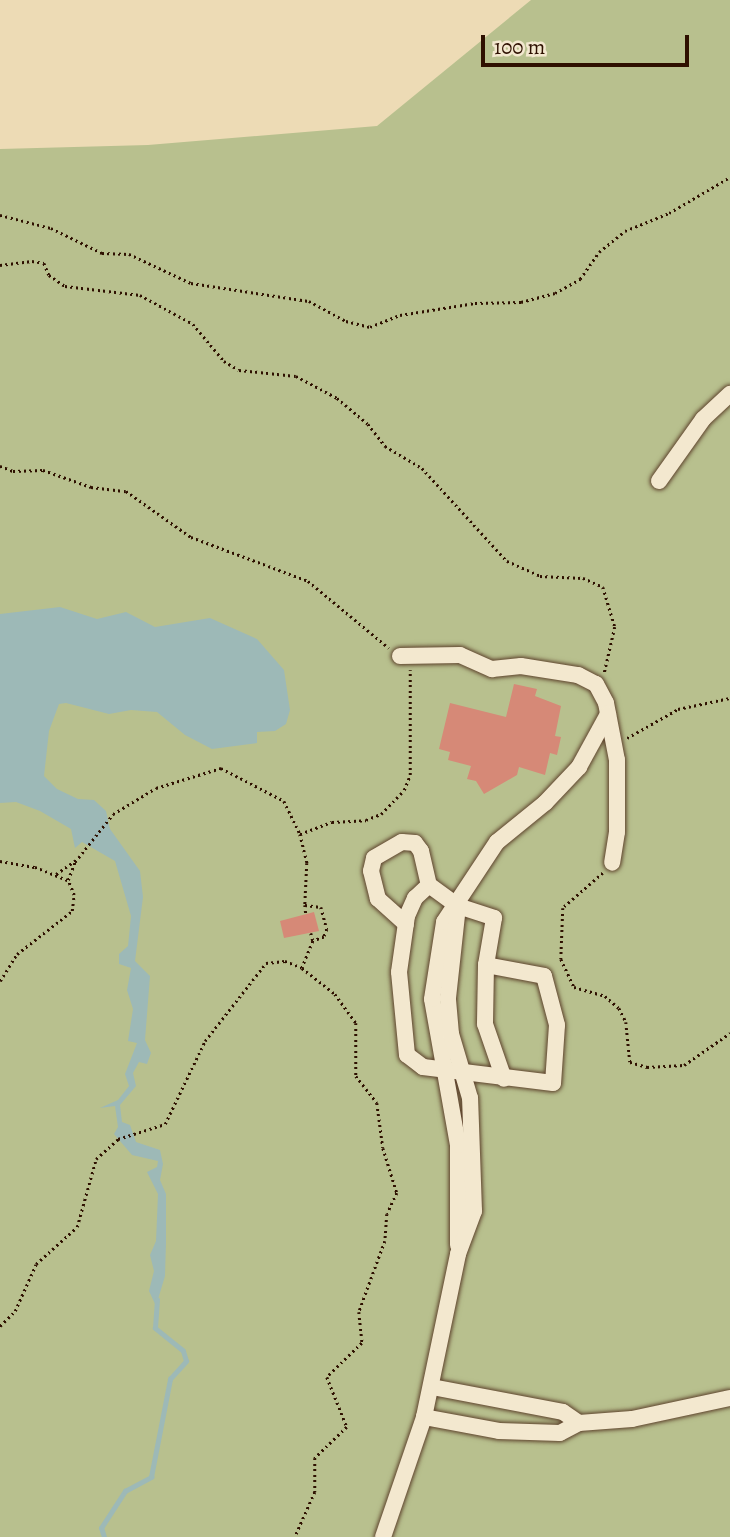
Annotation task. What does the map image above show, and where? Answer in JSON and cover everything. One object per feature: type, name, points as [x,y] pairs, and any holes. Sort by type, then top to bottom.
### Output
[{"type":"street","points":[[659,481],[688,436],[730,394]]},
{"type":"street","points":[[400,656],[460,655],[492,669],[513,665],[578,675],[599,688],[614,742],[618,794],[612,863]]},
{"type":"street","points":[[458,1254],[458,1145],[432,999],[444,922],[458,906],[497,842],[564,784],[593,745],[608,713]]},
{"type":"street","points":[[406,924],[378,899],[371,871],[374,858],[402,842],[415,843],[421,851],[429,885],[458,906],[494,918],[486,965],[485,1024],[504,1079]]},
{"type":"street","points":[[429,885],[415,898],[406,924],[399,972],[407,1055],[413,1063],[446,1071],[553,1083],[557,1025],[544,976],[486,965]]},
{"type":"street","points":[[383,1537],[424,1417],[458,1254],[474,1211],[474,1143],[465,1074],[451,1034],[448,998],[458,906]]},
{"type":"street","points":[[432,1387],[563,1412],[579,1423]]},
{"type":"street","points":[[424,1417],[505,1432],[560,1433],[579,1423],[632,1419],[730,1398]]},
{"type":"path","points":[[0,215],[51,228],[102,253],[129,254],[191,283],[309,301],[346,321],[370,327],[400,316],[475,303],[521,302],[555,293],[580,279],[599,252],[625,231],[669,213],[730,177]]},
{"type":"path","points":[[0,265],[32,261],[44,263],[49,275],[65,286],[140,295],[193,324],[224,361],[239,370],[296,376],[368,424],[385,446],[422,468],[508,561],[540,576],[583,578],[603,587],[615,627],[599,688]]},
{"type":"path","points":[[0,466],[13,471],[43,470],[91,487],[126,491],[191,537],[308,582],[400,656],[413,677],[410,775],[404,790],[381,814],[366,820],[332,822],[300,834]]},
{"type":"path","points":[[614,742],[636,735],[678,709],[730,698]]},
{"type":"path","points":[[0,981],[17,954],[72,911],[74,895],[68,880],[76,860],[95,832],[124,806],[181,779],[226,768],[285,800],[300,834],[307,863],[306,914]]},
{"type":"path","points":[[55,875],[76,860]]},
{"type":"path","points":[[0,861],[68,880]]},
{"type":"path","points":[[612,863],[563,908],[561,959],[567,979],[587,994],[613,1001],[626,1022],[627,1056],[637,1066],[684,1065],[730,1034]]},
{"type":"path","points":[[305,905],[321,907],[325,921],[324,937],[313,941]]},
{"type":"path","points":[[302,968],[313,941],[311,933]]},
{"type":"path","points":[[0,1326],[15,1311],[36,1264],[77,1227],[90,1168],[102,1152],[118,1139],[165,1124],[205,1041],[266,963],[285,961],[302,968],[335,994],[356,1023],[356,1076],[377,1102],[383,1148],[397,1193],[387,1214],[385,1241],[359,1312],[362,1343],[327,1377],[348,1427],[315,1458],[315,1492],[295,1537]]},
{"type":"green space","points":[[531,0],[730,0],[730,1537],[0,1537],[0,149],[148,145],[377,126]]},
{"type":"water","points":[[60,607],[97,619],[126,612],[155,627],[210,618],[257,639],[284,670],[290,710],[286,724],[275,731],[257,732],[257,743],[212,749],[185,735],[157,712],[131,710],[109,714],[66,703],[59,704],[49,731],[44,776],[57,789],[78,799],[94,800],[106,811],[110,829],[140,871],[143,897],[135,961],[150,976],[145,1040],[151,1053],[147,1064],[139,1062],[133,1073],[136,1086],[120,1105],[122,1122],[130,1125],[136,1142],[160,1150],[163,1164],[160,1180],[166,1194],[165,1276],[156,1306],[149,1291],[154,1271],[150,1255],[156,1241],[158,1194],[147,1172],[157,1167],[158,1161],[132,1155],[114,1134],[118,1127],[115,1106],[100,1108],[118,1100],[129,1086],[125,1074],[137,1043],[128,1041],[133,1009],[127,990],[131,968],[119,964],[119,954],[128,946],[131,916],[115,861],[82,842],[75,848],[71,829],[40,811],[16,802],[0,803],[0,614]]},
{"type":"building","points":[[514,684],[537,689],[535,696],[561,706],[555,736],[561,737],[557,755],[550,753],[545,775],[519,767],[517,775],[484,794],[476,781],[467,779],[471,766],[448,760],[450,752],[439,749],[450,703],[506,717]]},
{"type":"building","points":[[314,912],[319,931],[284,938],[280,921]]},
{"type":"waterway","points":[[104,1537],[101,1528],[125,1491],[151,1477],[170,1379],[186,1361],[183,1351],[155,1328],[157,1300]]}]
